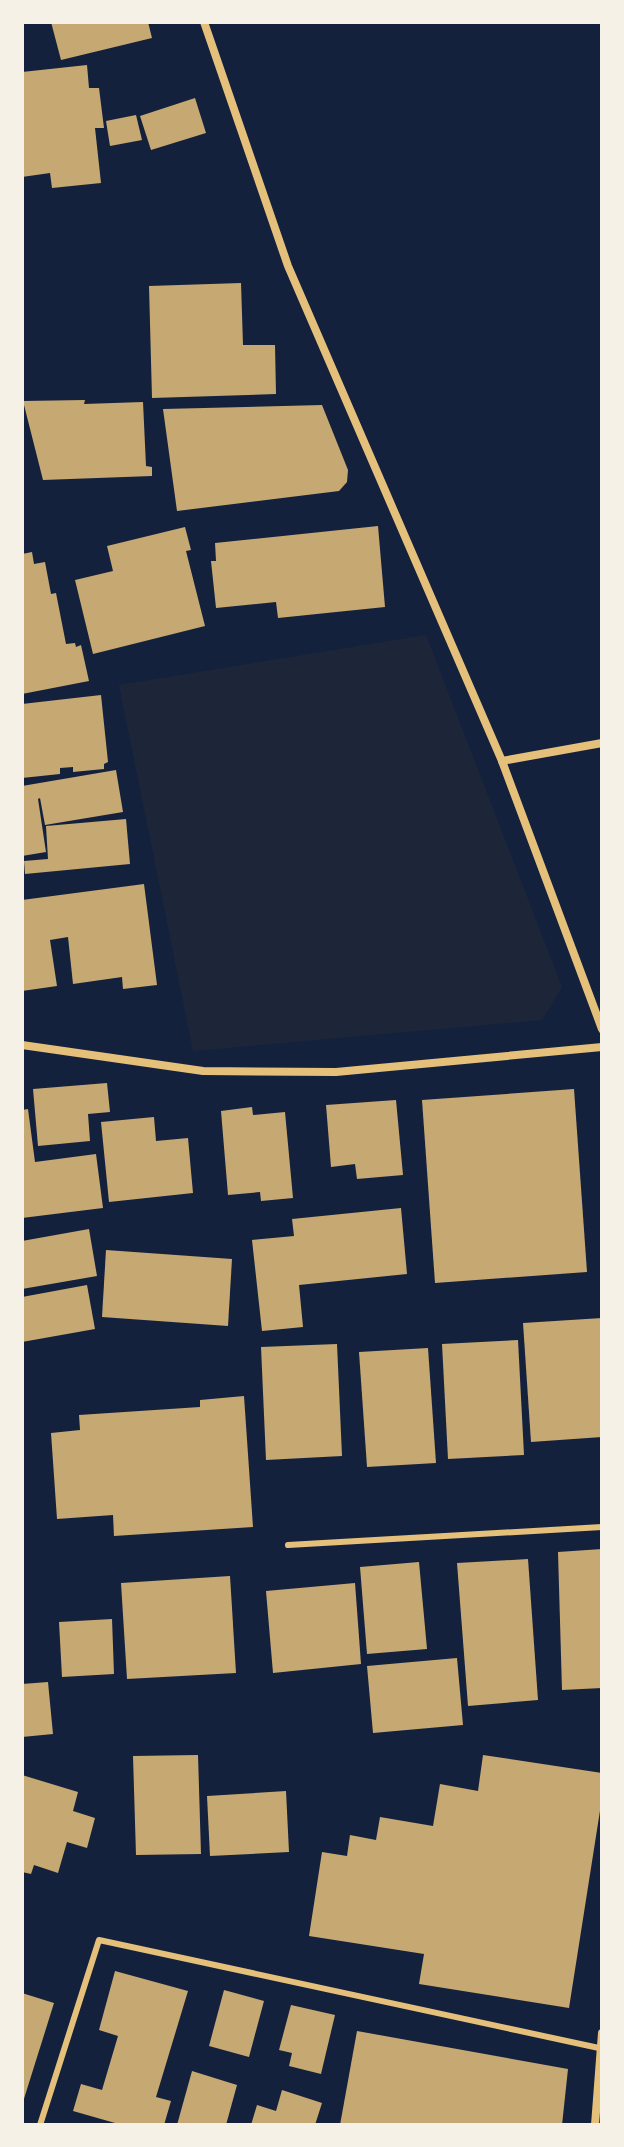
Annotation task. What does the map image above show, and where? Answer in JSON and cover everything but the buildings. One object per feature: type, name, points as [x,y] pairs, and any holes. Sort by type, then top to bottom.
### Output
[{"type":"street","points":[[204,22],[288,266],[502,761],[602,1029]]},
{"type":"street","points":[[502,761],[602,743]]},
{"type":"street","points":[[22,1045],[203,1071],[336,1072],[602,1047]]},
{"type":"street","points":[[598,2123],[602,2033]]},
{"type":"lane","points":[[288,1545],[602,1527]]},
{"type":"lane","points":[[40,2125],[99,1940],[599,2048]]},
{"type":"shaded area","points":[[426,635],[562,987],[542,1020],[193,1051],[119,685]]}]
